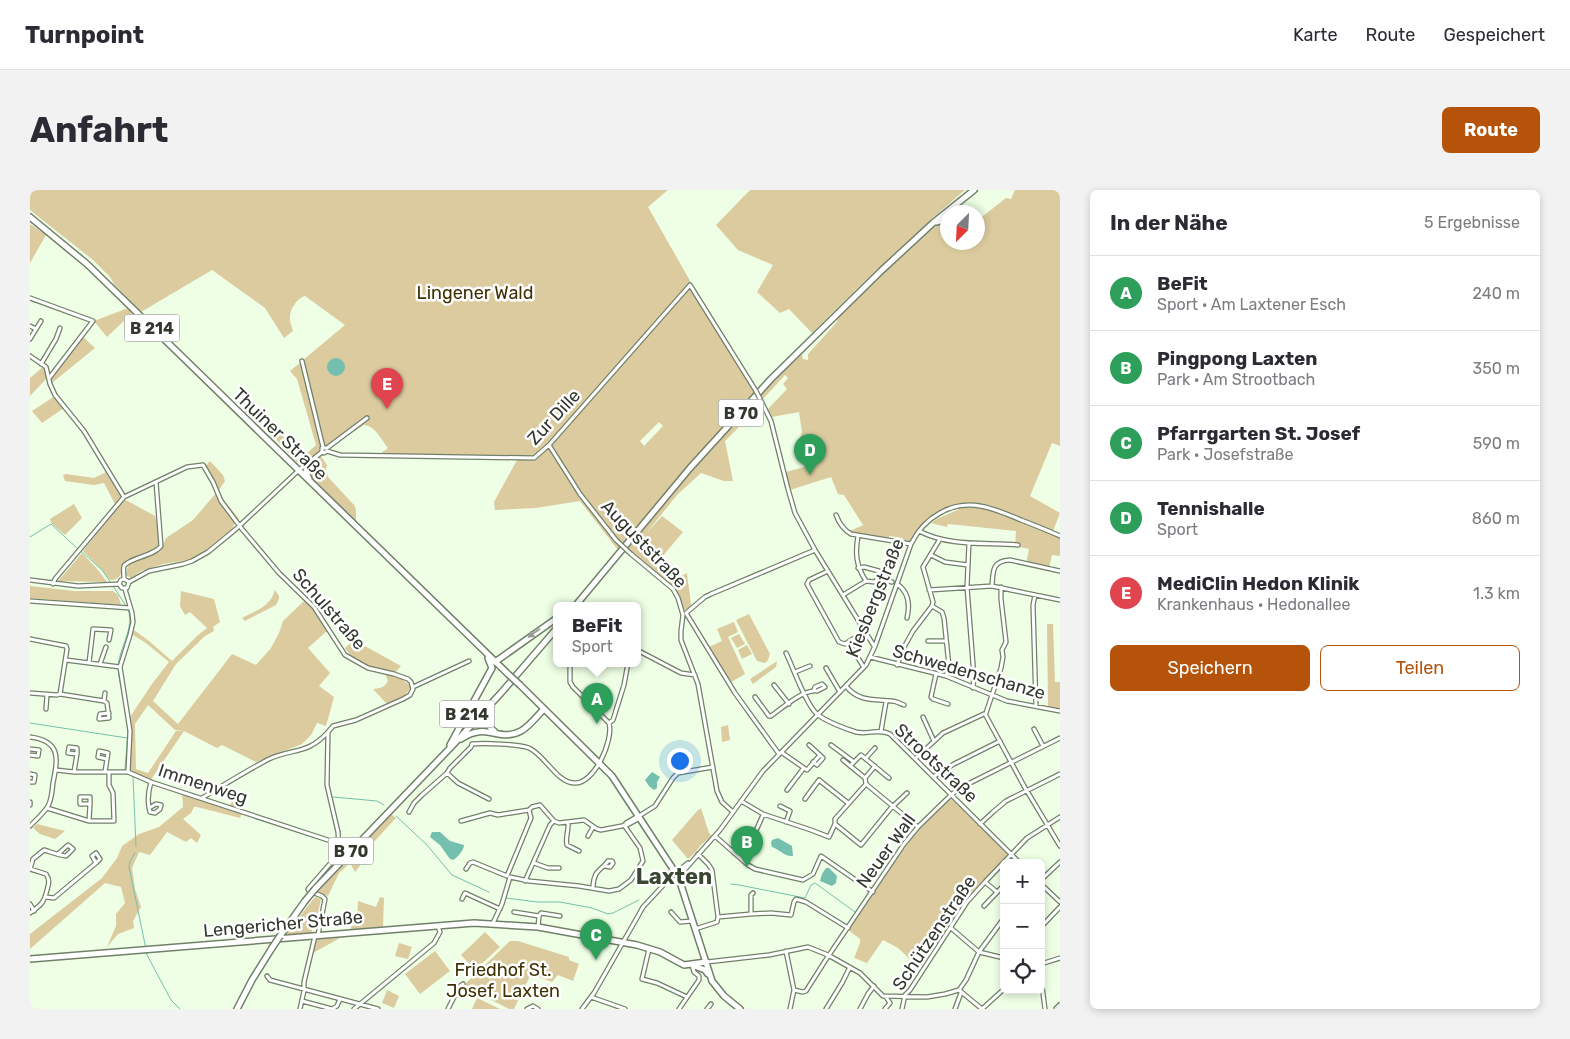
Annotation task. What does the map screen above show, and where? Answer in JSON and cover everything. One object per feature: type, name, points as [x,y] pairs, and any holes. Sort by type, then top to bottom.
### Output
[{"type":"main road","name":"B 70","points":[[577,602],[690,468],[771,379],[934,223],[974,190]]},
{"type":"main road","name":"Thuiner Straße","points":[[30,217],[86,264],[535,700]]},
{"type":"main road","points":[[934,223],[940,221]]},
{"type":"main road","points":[[307,463],[306,472],[310,482]]},
{"type":"main road","points":[[492,668],[553,621]]},
{"type":"main road","name":"B 70","points":[[237,1009],[262,963],[315,889],[441,758],[553,633]]},
{"type":"main road","name":"B 214","points":[[441,758],[456,735],[492,668],[486,653]]},
{"type":"main road","name":"B 214","points":[[501,693],[486,716],[489,727],[497,734],[509,735],[522,730],[544,709],[535,700]]},
{"type":"main road","points":[[534,718],[537,710],[535,700]]},
{"type":"main road","points":[[544,709],[600,763],[622,789],[663,853],[675,876],[711,977],[717,988],[730,1002],[740,1009]]},
{"type":"main road","points":[[452,746],[473,732],[484,731],[497,734]]},
{"type":"main road","name":"Lengericher Straße","points":[[30,959],[438,925],[493,923],[538,928],[649,948],[681,964],[692,965],[705,970],[711,977]]},
{"type":"main road","points":[[692,965],[706,962]]},
{"type":"main road","points":[[1057,1009],[1060,1006]]},
{"type":"street","name":"Zur Dille","points":[[326,449],[340,455],[534,458],[550,445],[678,297],[691,285],[759,396],[771,421],[792,504],[815,550]]},
{"type":"street","points":[[30,298],[93,321],[50,377]]},
{"type":"street","points":[[30,339],[41,321]]},
{"type":"street","points":[[30,326],[36,329]]},
{"type":"street","points":[[41,364],[56,339],[60,328]]},
{"type":"street","points":[[30,356],[46,367],[55,395],[84,431],[124,497]]},
{"type":"street","points":[[302,361],[326,449]]},
{"type":"street","points":[[125,589],[129,582],[149,571],[183,564],[215,547],[240,526],[298,470],[322,452],[322,449],[326,449],[367,418]]},
{"type":"street","name":"Auguststraße","points":[[550,445],[580,494],[616,540],[673,589],[678,598],[685,614],[681,640],[695,674],[702,701],[720,798],[725,806],[733,812]]},
{"type":"street","name":"Schulstraße","points":[[156,482],[187,467],[202,465],[213,482],[221,501],[279,574],[314,606],[345,655],[368,668],[403,677],[411,682],[413,686]]},
{"type":"street","points":[[53,584],[55,579],[124,497],[156,482],[161,546],[157,551],[127,564],[124,569],[124,579]]},
{"type":"street","name":"Kiesbergstraße","points":[[582,1009],[591,997],[643,907],[715,836],[760,774],[863,668],[875,646],[911,544],[927,522],[952,507],[971,504],[991,507],[1060,536]]},
{"type":"street","points":[[836,515],[846,531],[858,536],[911,544]]},
{"type":"street","points":[[919,531],[940,540],[1018,545]]},
{"type":"street","points":[[858,536],[856,554],[858,568],[866,582]]},
{"type":"street","points":[[897,665],[913,631],[932,606],[933,602],[923,568],[940,540]]},
{"type":"street","points":[[969,543],[968,587],[974,677],[973,688]]},
{"type":"street","points":[[803,769],[780,753],[737,696],[685,614],[711,594],[815,550],[875,646]]},
{"type":"street","points":[[931,555],[949,563],[968,564]]},
{"type":"street","points":[[992,586],[995,567],[1003,561],[1010,560],[1060,572]]},
{"type":"street","points":[[843,595],[866,582],[875,582],[880,572],[864,567],[858,568]]},
{"type":"street","points":[[828,571],[809,580],[807,584],[839,642],[843,644],[848,642],[865,631]]},
{"type":"street","points":[[878,578],[892,582]]},
{"type":"street","points":[[124,579],[129,582]]},
{"type":"street","points":[[119,584],[124,579]]},
{"type":"street","points":[[30,580],[78,586],[119,584],[125,589],[132,613],[132,628],[119,668],[130,731],[128,772]]},
{"type":"street","points":[[897,584],[903,589],[907,597],[909,607],[907,618]]},
{"type":"street","points":[[929,590],[992,586],[1060,600]]},
{"type":"street","points":[[916,758],[947,731],[985,714],[1002,662],[1002,650],[1006,642],[1001,587]]},
{"type":"street","points":[[1035,594],[1036,706]]},
{"type":"street","points":[[30,602],[130,608]]},
{"type":"street","points":[[932,606],[943,614],[949,666],[946,676]]},
{"type":"street","points":[[89,663],[93,629],[111,630],[108,640]]},
{"type":"street","points":[[30,639],[66,646],[68,649],[60,694]]},
{"type":"street","points":[[928,642],[946,641]]},
{"type":"street","points":[[848,642],[863,666]]},
{"type":"street","points":[[100,664],[106,647]]},
{"type":"street","points":[[641,652],[681,672],[695,674]]},
{"type":"street","points":[[786,652],[811,706],[818,714]]},
{"type":"street","name":"Schwedenschanze","points":[[870,658],[946,676],[1013,702],[1060,711]]},
{"type":"street","points":[[66,660],[119,668]]},
{"type":"street","points":[[201,798],[271,759],[319,743],[334,726],[356,720],[403,699],[412,692],[413,686],[469,661]]},
{"type":"street","points":[[795,672],[810,666]]},
{"type":"street","points":[[609,723],[613,720],[624,685],[627,667]]},
{"type":"street","points":[[409,812],[414,803],[447,773],[472,744],[478,743],[530,749],[562,779],[570,783],[580,782],[594,771],[600,763],[611,729],[609,723],[573,687],[570,682],[570,668]]},
{"type":"street","points":[[826,668],[840,692]]},
{"type":"street","points":[[936,674],[931,697],[948,704]]},
{"type":"street","points":[[774,685],[789,704]]},
{"type":"street","points":[[846,686],[859,696],[886,702],[890,700],[904,705]]},
{"type":"street","points":[[755,697],[770,716],[814,690]]},
{"type":"street","points":[[30,693],[60,694],[104,701],[107,703],[109,714]]},
{"type":"street","points":[[46,709],[47,694]]},
{"type":"street","points":[[104,701],[105,694]]},
{"type":"street","points":[[881,731],[886,702]]},
{"type":"street","name":"Strootstraße","points":[[818,714],[854,731],[881,731],[890,734],[1016,859]]},
{"type":"street","points":[[985,714],[1027,791],[1060,846]]},
{"type":"street","points":[[923,717],[934,741]]},
{"type":"street","points":[[1034,729],[1043,746]]},
{"type":"street","points":[[300,1009],[304,982],[325,899],[322,896],[309,892],[308,889],[335,858],[340,844],[327,785],[328,732]]},
{"type":"street","points":[[30,737],[46,740],[53,748],[56,758],[56,770],[50,801],[47,808],[30,826]]},
{"type":"street","name":"Neuer Wall","points":[[794,990],[805,992],[904,844],[956,790],[1060,738]]},
{"type":"street","points":[[933,777],[954,764],[1000,741]]},
{"type":"street","points":[[787,790],[803,769],[806,770],[820,755],[808,745]]},
{"type":"street","points":[[831,745],[854,762]]},
{"type":"street","points":[[866,758],[875,748]]},
{"type":"street","points":[[30,749],[39,750],[38,756],[30,755]]},
{"type":"street","points":[[74,772],[77,754]]},
{"type":"street","points":[[591,754],[594,762],[594,771]]},
{"type":"street","points":[[850,766],[861,755],[889,778]]},
{"type":"street","points":[[47,808],[89,822],[114,821],[113,793],[108,780],[107,759]]},
{"type":"street","points":[[842,760],[865,778],[866,784],[918,828]]},
{"type":"street","points":[[865,778],[875,766]]},
{"type":"street","points":[[461,820],[490,813],[498,815],[529,810],[540,805],[554,821],[559,823],[584,820],[601,830],[627,825],[654,806],[678,773],[713,768]]},
{"type":"street","name":"Immenweg","points":[[56,770],[128,772],[151,782],[340,844]]},
{"type":"street","points":[[447,773],[458,783],[489,799]]},
{"type":"street","points":[[30,774],[35,775],[34,782],[30,782]]},
{"type":"street","points":[[980,824],[1000,806],[1060,774]]},
{"type":"street","points":[[806,799],[819,780],[848,803]]},
{"type":"street","points":[[149,808],[148,792],[151,782]]},
{"type":"street","points":[[741,801],[763,814],[829,838],[835,824],[834,819],[866,784]]},
{"type":"street","points":[[835,824],[862,845],[893,806],[907,793]]},
{"type":"street","points":[[89,822],[90,804]]},
{"type":"street","points":[[780,806],[790,810],[786,822]]},
{"type":"street","points":[[493,923],[500,910],[508,876],[531,818],[529,810]]},
{"type":"street","points":[[754,835],[763,814]]},
{"type":"street","name":"Schützenstraße","points":[[902,1009],[904,995],[910,990],[967,902],[1027,838],[1060,817]]},
{"type":"street","points":[[525,881],[550,825],[554,821]]},
{"type":"street","points":[[568,822],[567,846],[579,851]]},
{"type":"street","points":[[466,870],[470,863],[473,862],[525,881],[609,890],[619,889],[631,880],[642,864],[643,857],[640,848],[624,825]]},
{"type":"street","points":[[588,836],[593,827]]},
{"type":"street","points":[[715,836],[752,868],[800,880],[807,879],[813,874],[821,856],[873,892]]},
{"type":"street","points":[[734,853],[742,845]]},
{"type":"street","points":[[30,904],[32,912],[40,907],[46,897],[50,882],[48,876],[43,872],[30,869],[33,860],[44,850],[58,854]]},
{"type":"street","points":[[695,929],[718,922],[712,870],[698,854]]},
{"type":"street","points":[[534,862],[548,868],[559,868]]},
{"type":"street","points":[[1045,878],[1060,862]]},
{"type":"street","points":[[46,897],[54,898],[96,863]]},
{"type":"street","points":[[593,888],[596,874],[605,866]]},
{"type":"street","points":[[985,882],[997,892]]},
{"type":"street","points":[[1045,886],[1060,902]]},
{"type":"street","points":[[984,906],[1000,889]]},
{"type":"street","points":[[462,898],[465,893],[500,910]]},
{"type":"street","points":[[751,914],[751,895],[753,893]]},
{"type":"street","points":[[718,917],[751,914],[791,915],[796,899],[806,902],[848,928]]},
{"type":"street","points":[[1045,923],[1060,908]]},
{"type":"street","points":[[514,912],[539,916],[541,913],[560,916]]},
{"type":"street","points":[[671,912],[680,922],[692,921]]},
{"type":"street","points":[[538,928],[539,916]]},
{"type":"street","points":[[954,1009],[960,991],[980,952],[1000,924]]},
{"type":"street","points":[[354,1009],[434,943],[440,932],[438,925]]},
{"type":"street","points":[[951,928],[980,952],[1000,957]]},
{"type":"street","points":[[706,962],[808,947],[865,976],[890,1003],[885,1009]]},
{"type":"street","points":[[649,948],[642,979],[657,983],[687,997]]},
{"type":"street","points":[[786,951],[794,990],[790,1009]]},
{"type":"street","points":[[1045,963],[1060,958]]},
{"type":"street","points":[[679,1009],[699,978],[692,965]]},
{"type":"street","points":[[826,1009],[850,967]]},
{"type":"street","points":[[267,976],[270,980],[378,1009]]},
{"type":"street","points":[[448,1009],[459,987],[463,984]]},
{"type":"street","points":[[860,1009],[874,986]]},
{"type":"street","points":[[886,997],[904,995],[935,996],[960,991],[982,1009],[1000,992]]},
{"type":"street","points":[[1044,994],[1046,1009]]},
{"type":"street","points":[[591,997],[623,1009]]},
{"type":"street","points":[[302,1001],[315,1007],[332,1009],[337,1006],[340,999]]},
{"type":"street","points":[[707,1009],[711,1004]]},
{"type":"street","points":[[527,1009],[533,1006],[538,1009]]},
{"type":"green space","name":"Lingener Wald","points":[[30,190],[668,190],[648,207],[754,393],[678,477],[618,550],[580,501],[536,508],[495,510],[494,502],[517,460],[515,456],[380,454],[388,448],[375,430],[364,425],[330,447],[325,445],[302,361],[345,325],[305,296],[299,299],[292,308],[290,319],[293,331],[284,338],[265,308],[212,270],[141,312],[93,260],[30,210]],"holes":[[[659,422],[663,426],[644,446],[640,441]]]},
{"type":"green space","points":[[750,190],[965,190],[948,205],[940,205],[940,212],[812,333],[789,309],[780,313],[757,292],[773,265],[738,250],[716,225]]},
{"type":"green space","points":[[1015,190],[1060,190],[1060,446],[1052,443],[1030,496],[1060,513],[1053,531],[991,506],[971,503],[952,507],[922,525],[910,541],[903,541],[903,538],[862,536],[848,532],[863,525],[844,495],[838,494],[831,477],[790,490],[786,472],[808,466],[805,453],[807,452],[800,438],[802,432],[799,412],[772,417],[768,409],[787,389],[783,384],[788,378],[785,375],[763,399],[760,395],[801,352],[803,359],[808,360],[808,354],[837,322],[839,314],[935,227],[940,224],[940,250],[985,250],[985,214],[1006,198],[1011,199]]},
{"type":"green space","points":[[30,224],[46,235],[30,263]]},
{"type":"green space","points":[[128,308],[132,313],[107,337],[94,321]]},
{"type":"green space","points":[[82,336],[95,348],[52,383],[51,377]]},
{"type":"green space","points":[[300,363],[321,445],[319,453],[327,465],[328,477],[354,505],[356,521],[306,472],[276,439],[247,413],[243,412],[251,406],[304,456],[316,445],[297,379],[290,371]]},
{"type":"green space","points":[[44,366],[48,377],[30,396],[30,378]]},
{"type":"green space","points":[[55,396],[64,408],[42,423],[32,411]]},
{"type":"green space","points":[[757,398],[761,405],[725,441],[733,481],[724,481],[701,473],[677,495],[644,536],[662,516],[683,532],[656,564],[644,556],[666,575],[672,571],[678,578],[687,573],[691,608],[683,610],[680,598],[674,588],[627,548],[696,465]]},
{"type":"green space","points":[[210,461],[223,475],[225,481],[219,490],[224,500],[239,519],[233,526],[234,528],[199,556],[141,571],[131,578],[126,575],[128,565],[161,550],[166,538],[193,520],[216,493],[205,466]]},
{"type":"green space","points":[[106,472],[121,497],[115,504],[104,483],[94,485],[65,481],[63,475],[94,478]]},
{"type":"green space","points":[[124,499],[155,516],[158,527],[158,546],[124,563],[119,577],[110,580],[83,551]]},
{"type":"green space","points":[[74,504],[82,518],[65,535],[51,523],[50,519]]},
{"type":"green space","points":[[964,507],[992,511],[1060,538],[1060,556],[1052,555],[1049,568],[1026,564],[1029,549],[1015,546],[1016,531],[948,524],[947,527],[931,523]]},
{"type":"green space","points":[[82,553],[99,571],[107,582],[58,581]]},
{"type":"green space","points":[[30,586],[75,591],[113,591],[118,595],[121,605],[30,598]]},
{"type":"green space","points":[[275,590],[279,596],[276,605],[245,621],[242,618],[266,604],[273,596]]},
{"type":"green space","points":[[181,591],[214,599],[220,622],[213,627],[214,631],[205,636],[176,664],[153,701],[178,724],[232,654],[256,665],[271,648],[283,621],[304,601],[313,608],[327,631],[308,648],[330,673],[319,686],[334,697],[326,726],[317,723],[311,735],[302,744],[256,762],[222,745],[217,748],[184,731],[150,781],[129,771],[132,730],[130,717],[169,662],[133,635],[134,630],[172,661],[207,628],[190,612],[185,615],[180,606]],"holes":[[[148,705],[175,730],[184,731],[176,731],[148,773],[136,769],[135,724]]]},
{"type":"green space","points":[[749,614],[770,654],[765,663],[757,661],[736,620]]},
{"type":"green space","points":[[734,622],[738,632],[728,637],[745,674],[731,682],[709,647],[722,641],[717,629]]},
{"type":"green space","points":[[1047,624],[1053,624],[1055,682],[1060,682],[1060,710],[1048,708]]},
{"type":"green space","points":[[739,634],[745,644],[737,648],[731,638]]},
{"type":"green space","points":[[354,640],[401,666],[395,673],[374,668],[354,659],[345,648]]},
{"type":"green space","points":[[747,645],[752,654],[742,659],[738,650]]},
{"type":"green space","points":[[777,661],[776,667],[753,684],[750,679]]},
{"type":"green space","points":[[385,674],[402,679],[411,687],[404,695],[387,704],[373,689],[382,687],[387,683]]},
{"type":"green space","points":[[728,725],[730,740],[722,742],[721,727]]},
{"type":"green space","points":[[237,791],[243,793],[240,809],[230,806],[232,801],[239,803],[240,797],[236,795]]},
{"type":"green space","points":[[182,793],[242,813],[240,818],[194,807],[191,813],[183,819],[201,835],[197,843],[191,838],[186,842],[167,832],[150,855],[139,852],[132,868],[135,889],[141,907],[133,921],[134,928],[118,934],[107,947],[116,926],[116,914],[125,903],[121,887],[105,883],[30,949],[30,934],[102,878],[117,858],[122,846],[139,834],[159,827],[183,807]]},
{"type":"green space","points":[[949,797],[1010,855],[1006,859],[1000,859],[1000,865],[964,900],[937,944],[927,939],[913,962],[898,948],[883,940],[867,963],[854,958],[860,939],[847,929],[916,832]]},
{"type":"green space","points":[[701,808],[709,833],[712,836],[688,859],[672,840]]},
{"type":"green space","points":[[391,814],[396,818],[360,857],[363,862],[355,872],[350,863],[339,873],[328,896],[317,892]]},
{"type":"green space","points":[[37,824],[65,831],[55,839],[40,834],[33,828]]},
{"type":"green space","points":[[315,897],[321,899],[311,934],[283,937]]},
{"type":"green space","points":[[380,897],[384,898],[383,927],[351,930],[351,926],[357,925],[358,901],[376,907]]},
{"type":"green space","points":[[485,932],[500,947],[475,970],[461,955]]},
{"type":"green space","points":[[340,938],[313,953],[317,939]]},
{"type":"green space","name":"Friedhof St. Josef, Laxten","points":[[510,941],[518,941],[569,957],[569,960],[579,964],[573,981],[558,975],[552,982],[531,974],[514,1009],[509,1009],[470,989],[465,984]]},
{"type":"green space","points":[[399,943],[412,947],[408,959],[395,956]]},
{"type":"green space","points":[[435,951],[450,971],[420,994],[405,974]]},
{"type":"green space","points":[[387,990],[399,996],[394,1008],[382,1003]]},
{"type":"green space","points":[[477,998],[500,1009],[472,1009]]},
{"type":"water","points":[[336,358],[342,361],[345,367],[342,373],[336,376],[330,373],[327,367],[330,361]]},
{"type":"water","points":[[652,772],[660,777],[657,782],[657,788],[654,790],[645,780]]},
{"type":"water","points":[[432,832],[440,832],[450,841],[464,845],[460,854],[453,860],[450,859],[440,845],[430,837]]},
{"type":"water","points":[[778,838],[792,846],[793,856],[772,847],[772,840]]},
{"type":"water","points":[[826,868],[829,868],[837,876],[836,883],[832,886],[820,881]]},
{"type":"waterway","points":[[84,548],[110,516]]},
{"type":"waterway","points":[[30,537],[51,524],[78,549]]},
{"type":"waterway","points":[[81,551],[102,570],[111,583]]},
{"type":"waterway","points":[[113,586],[126,606]]},
{"type":"waterway","points":[[123,698],[118,667],[130,624],[128,609]]},
{"type":"waterway","points":[[125,769],[127,722]]},
{"type":"waterway","points":[[30,723],[127,738]]},
{"type":"waterway","points":[[133,777],[136,846]]},
{"type":"waterway","points":[[333,797],[377,801],[384,805]]},
{"type":"waterway","points":[[396,816],[427,845],[452,875],[489,892]]},
{"type":"waterway","points":[[135,853],[129,867],[146,949]]},
{"type":"waterway","points":[[731,884],[805,898],[811,885],[815,883],[855,912]]},
{"type":"waterway","points":[[506,898],[537,902],[560,902],[592,908],[608,914],[639,900]]},
{"type":"waterway","points":[[146,953],[171,1000],[180,1009]]},
{"type":"place","name":"MediClin Hedon Klinik","points":[[387,409]]},
{"type":"place","name":"Tennishalle","points":[[810,475]]},
{"type":"place","name":"BeFit","points":[[597,724]]},
{"type":"place","name":"Pingpong Laxten","points":[[747,867]]},
{"type":"place","name":"Pfarrgarten St. Josef","points":[[596,960]]},
{"type":"district","name":"Laxten","points":[[674,876]]}]
